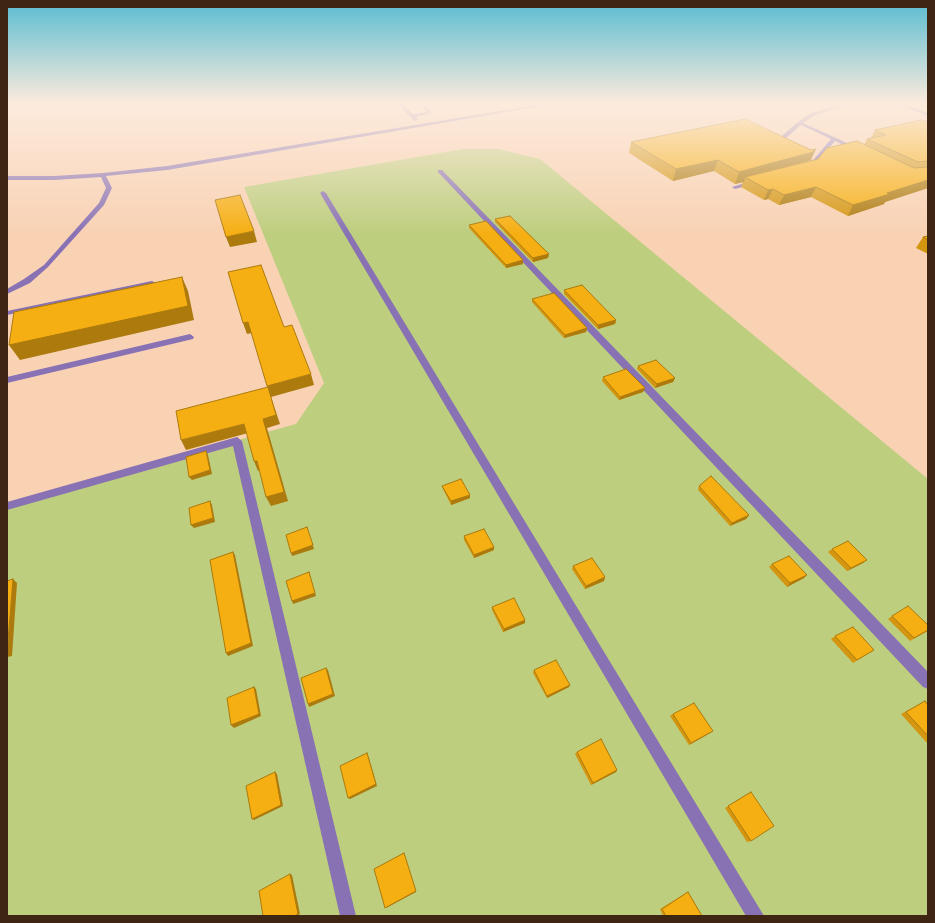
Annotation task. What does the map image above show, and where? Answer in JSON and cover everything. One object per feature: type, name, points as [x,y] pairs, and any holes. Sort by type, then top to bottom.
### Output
[{"type":"street","points":[[7,178],[54,178],[103,175],[167,168],[294,147]]},
{"type":"street","points":[[805,169],[814,164],[827,147]]},
{"type":"street","points":[[852,147],[862,152]]},
{"type":"street","points":[[440,171],[928,682]]},
{"type":"street","points":[[7,292],[28,281],[46,266],[102,204],[109,188],[103,175]]},
{"type":"street","points":[[735,187],[758,181]]},
{"type":"street","points":[[323,193],[756,916]]},
{"type":"street","points":[[7,313],[152,283]]},
{"type":"street","points":[[7,380],[190,337]]},
{"type":"street","points":[[7,506],[237,441],[348,916]]},
{"type":"green space","points":[[463,149],[498,149],[540,159],[928,479],[928,916],[7,916],[7,504],[296,424],[324,383],[244,187]]},
{"type":"building","points":[[639,147],[805,147],[811,150],[816,149],[813,152],[739,172],[718,160],[676,169]]},
{"type":"building","points":[[870,147],[914,168],[928,167],[928,180],[887,193],[890,194],[853,205],[816,187],[784,195],[773,189],[768,190],[745,177],[818,159],[827,148]]},
{"type":"building","points":[[885,147],[928,147],[928,161],[918,162]]},
{"type":"building","points":[[240,195],[254,231],[226,237],[215,200]]},
{"type":"building","points":[[510,216],[549,254],[533,258],[495,219]]},
{"type":"building","points":[[486,221],[523,260],[506,265],[469,225]]},
{"type":"building","points":[[261,265],[284,327],[292,325],[311,374],[267,386],[248,322],[243,323],[228,272]]},
{"type":"building","points":[[182,277],[188,306],[9,345],[14,312]]},
{"type":"building","points":[[582,285],[616,320],[598,325],[564,290]]},
{"type":"building","points":[[554,293],[587,328],[565,335],[532,299]]},
{"type":"building","points":[[656,360],[675,378],[657,384],[638,366]]},
{"type":"building","points":[[626,369],[645,388],[620,397],[603,377]]},
{"type":"building","points":[[268,387],[276,415],[263,419],[284,492],[266,497],[257,461],[254,461],[244,424],[181,440],[176,411]]},
{"type":"building","points":[[206,451],[210,470],[189,477],[186,457]]},
{"type":"building","points":[[711,476],[749,515],[732,523],[699,486]]},
{"type":"building","points":[[461,479],[470,495],[451,501],[442,486]]},
{"type":"building","points":[[210,501],[213,518],[191,525],[189,508]]},
{"type":"building","points":[[307,527],[313,545],[291,553],[286,535]]},
{"type":"building","points":[[484,529],[494,547],[474,555],[464,536]]},
{"type":"building","points":[[848,541],[867,560],[851,568],[832,549]]},
{"type":"building","points":[[233,552],[251,643],[226,653],[210,560]]},
{"type":"building","points":[[789,556],[807,575],[790,583],[772,564]]},
{"type":"building","points":[[592,558],[605,577],[586,586],[573,566]]},
{"type":"building","points":[[309,572],[315,593],[292,601],[286,581]]},
{"type":"building","points":[[13,579],[7,653],[7,581]]},
{"type":"building","points":[[514,598],[525,620],[504,629],[492,607]]},
{"type":"building","points":[[908,606],[928,625],[928,630],[914,638],[892,616]]},
{"type":"building","points":[[853,627],[874,650],[857,660],[835,636]]},
{"type":"building","points":[[556,660],[570,685],[547,696],[534,670]]},
{"type":"building","points":[[326,668],[333,694],[308,704],[301,678]]},
{"type":"building","points":[[254,687],[259,714],[231,725],[227,698]]},
{"type":"building","points":[[925,701],[928,705],[928,736],[906,712]]},
{"type":"building","points":[[694,703],[713,731],[691,743],[673,714]]},
{"type":"building","points":[[601,739],[617,770],[593,783],[577,752]]},
{"type":"building","points":[[367,753],[376,784],[348,798],[340,766]]},
{"type":"building","points":[[275,772],[281,805],[252,819],[246,786]]},
{"type":"building","points":[[751,792],[774,826],[751,841],[728,806]]},
{"type":"building","points":[[404,853],[416,891],[385,908],[374,869]]},
{"type":"building","points":[[290,874],[298,914],[294,916],[263,916],[259,891]]},
{"type":"building","points":[[688,892],[702,916],[666,916],[662,909]]}]
